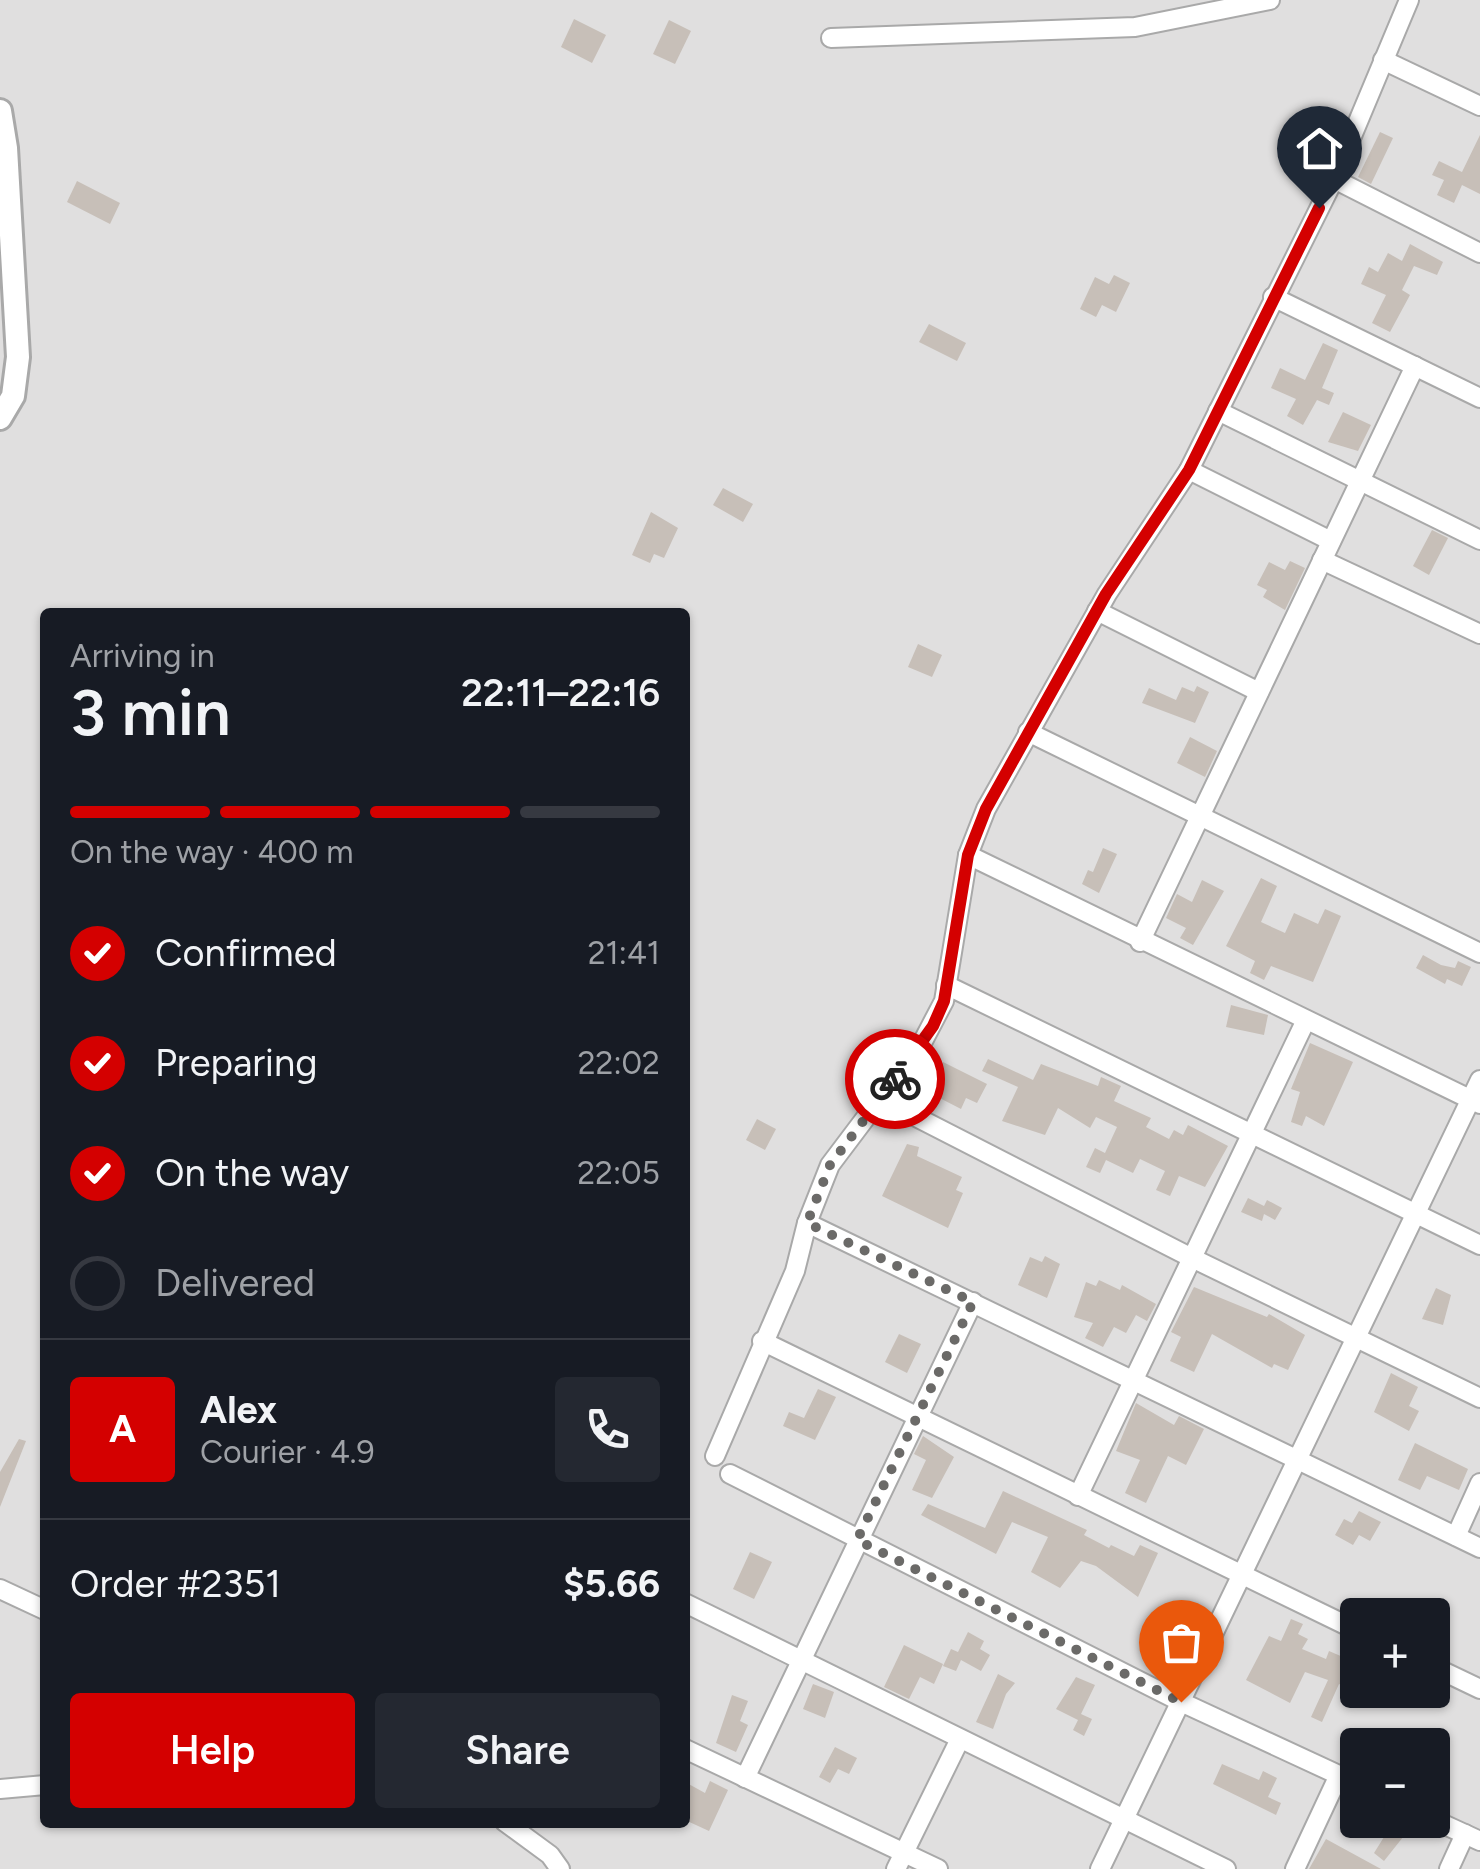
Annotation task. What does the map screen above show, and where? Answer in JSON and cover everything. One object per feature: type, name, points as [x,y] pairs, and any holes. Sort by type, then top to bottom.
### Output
[{"type":"street","points":[[831,38],[1134,27],[1270,0]]},
{"type":"street","points":[[715,1456],[795,1271],[807,1223],[830,1165],[933,1026],[946,986],[968,855],[986,809],[1096,612],[1189,470],[1334,179],[1409,0]]},
{"type":"street","points":[[1383,60],[1480,106]]},
{"type":"street","points":[[0,111],[6,148],[18,358],[17,380],[3,416]]},
{"type":"street","points":[[1334,179],[1480,253]]},
{"type":"street","points":[[1273,297],[1480,398]]},
{"type":"street","points":[[1140,942],[1414,366]]},
{"type":"street","points":[[1218,411],[1480,540]]},
{"type":"street","points":[[1189,470],[1331,541]]},
{"type":"street","points":[[1322,560],[1480,634]]},
{"type":"street","points":[[1096,612],[1260,692]]},
{"type":"street","points":[[1028,732],[1480,953]]},
{"type":"street","points":[[968,855],[1475,1102]]},
{"type":"street","points":[[946,986],[1252,1131],[1480,1245]]},
{"type":"street","points":[[1078,1496],[1306,1020]]},
{"type":"street","points":[[1100,1869],[1297,1458],[1475,1102],[1480,1080]]},
{"type":"street","points":[[881,1098],[1190,1258],[1480,1398]]},
{"type":"street","points":[[807,1223],[1480,1548]]},
{"type":"street","points":[[745,1778],[973,1302]]},
{"type":"street","points":[[762,1342],[1340,1623]]},
{"type":"street","points":[[730,1474],[1181,1702],[1340,1776],[1296,1869]]},
{"type":"street","points":[[1456,1536],[1480,1483]]},
{"type":"street","points":[[0,1589],[40,1608]]},
{"type":"street","points":[[690,1605],[1226,1869]]},
{"type":"street","points":[[1450,1675],[1480,1689]]},
{"type":"street","points":[[900,1860],[959,1741]]},
{"type":"street","points":[[690,1751],[900,1860],[938,1869]]},
{"type":"street","points":[[0,1789],[40,1785]]},
{"type":"street","points":[[1449,1869],[1473,1838],[1450,1827]]},
{"type":"street","points":[[513,1828],[550,1855],[560,1869]]},
{"type":"shaded area","points":[[0,0],[1480,0],[1480,1869],[0,1869]]},
{"type":"building","points":[[574,19],[606,35],[592,63],[561,47]]},
{"type":"building","points":[[669,20],[691,31],[675,64],[653,54]]},
{"type":"building","points":[[1380,132],[1393,138],[1371,184],[1358,177]]},
{"type":"building","points":[[1480,135],[1480,194],[1462,185],[1454,203],[1437,195],[1444,180],[1432,175],[1439,161],[1462,172]]},
{"type":"building","points":[[77,181],[120,203],[110,224],[67,202]]},
{"type":"building","points":[[1410,244],[1443,262],[1437,275],[1414,266],[1402,290],[1410,295],[1390,332],[1372,323],[1386,295],[1361,284],[1369,267],[1378,272],[1388,253],[1402,261]]},
{"type":"building","points":[[1114,275],[1130,283],[1116,312],[1102,305],[1096,317],[1080,309],[1095,277],[1109,284]]},
{"type":"building","points":[[929,324],[966,343],[957,361],[919,342]]},
{"type":"building","points":[[1323,343],[1338,350],[1322,388],[1334,393],[1329,405],[1317,400],[1303,425],[1287,416],[1296,399],[1271,388],[1280,368],[1305,380]]},
{"type":"building","points":[[1343,412],[1371,425],[1358,451],[1328,442]]},
{"type":"building","points":[[723,488],[753,504],[743,522],[713,505]]},
{"type":"building","points":[[651,512],[678,528],[664,558],[654,554],[650,563],[632,555]]},
{"type":"building","points":[[1432,530],[1448,538],[1429,575],[1413,566]]},
{"type":"building","points":[[1290,561],[1305,568],[1285,610],[1263,597],[1267,590],[1257,585],[1269,562],[1285,570]]},
{"type":"building","points":[[918,644],[942,655],[932,677],[908,667]]},
{"type":"building","points":[[1197,686],[1209,692],[1195,723],[1142,703],[1149,688],[1176,700],[1182,687],[1194,692]]},
{"type":"building","points":[[1190,737],[1217,751],[1205,777],[1177,763]]},
{"type":"building","points":[[1103,848],[1117,854],[1099,893],[1082,884],[1088,870],[1093,872]]},
{"type":"building","points":[[1261,878],[1277,886],[1261,922],[1285,933],[1294,913],[1318,924],[1325,909],[1341,916],[1313,982],[1271,966],[1264,980],[1250,973],[1255,961],[1226,946]]},
{"type":"building","points":[[1202,880],[1224,891],[1193,945],[1180,938],[1186,928],[1166,918],[1177,894],[1192,902]]},
{"type":"building","points":[[1423,955],[1441,965],[1455,968],[1458,961],[1471,967],[1462,986],[1447,979],[1445,984],[1416,968]]},
{"type":"building","points":[[1231,1005],[1268,1015],[1264,1035],[1226,1027]]},
{"type":"building","points":[[1310,1043],[1353,1062],[1324,1126],[1306,1116],[1302,1126],[1291,1122],[1300,1092],[1291,1089]]},
{"type":"building","points":[[988,1059],[1033,1080],[1041,1064],[1098,1086],[1101,1077],[1121,1086],[1114,1101],[1151,1118],[1146,1127],[1169,1139],[1174,1130],[1183,1135],[1188,1125],[1228,1146],[1205,1187],[1179,1176],[1170,1196],[1156,1190],[1165,1171],[1140,1159],[1133,1173],[1106,1160],[1100,1173],[1086,1167],[1095,1148],[1105,1153],[1117,1127],[1096,1117],[1090,1128],[1058,1108],[1045,1135],[1002,1121],[1018,1087],[982,1071]]},
{"type":"building","points":[[943,1062],[987,1084],[977,1103],[966,1098],[961,1109],[928,1092]]},
{"type":"building","points":[[757,1119],[776,1129],[765,1150],[746,1140]]},
{"type":"building","points":[[907,1144],[919,1147],[917,1156],[962,1177],[956,1190],[963,1193],[948,1228],[882,1196]]},
{"type":"building","points":[[1248,1198],[1264,1206],[1267,1200],[1282,1208],[1275,1220],[1264,1214],[1262,1221],[1241,1212]]},
{"type":"building","points":[[1045,1256],[1060,1264],[1047,1298],[1018,1285],[1030,1257],[1042,1262]]},
{"type":"building","points":[[1099,1280],[1120,1290],[1122,1285],[1156,1304],[1147,1321],[1136,1315],[1126,1333],[1114,1327],[1103,1347],[1085,1338],[1093,1323],[1074,1317],[1086,1282],[1096,1286]]},
{"type":"building","points":[[1194,1287],[1267,1317],[1269,1314],[1305,1335],[1288,1370],[1274,1364],[1272,1368],[1212,1334],[1194,1372],[1170,1361],[1181,1337],[1171,1332]]},
{"type":"building","points":[[1436,1288],[1451,1295],[1443,1325],[1422,1319]]},
{"type":"building","points":[[899,1334],[921,1344],[907,1373],[885,1362]]},
{"type":"building","points":[[1391,1373],[1418,1387],[1409,1406],[1419,1411],[1409,1431],[1374,1412]]},
{"type":"building","points":[[818,1389],[836,1397],[815,1440],[783,1426],[789,1412],[804,1418]]},
{"type":"building","points":[[1136,1403],[1174,1425],[1179,1416],[1204,1429],[1186,1465],[1168,1456],[1146,1503],[1125,1493],[1140,1460],[1116,1451]]},
{"type":"building","points":[[923,1436],[954,1457],[932,1498],[912,1490],[926,1460],[914,1454]]},
{"type":"building","points":[[19,1439],[26,1441],[0,1507],[0,1472]]},
{"type":"building","points":[[1415,1443],[1468,1469],[1459,1490],[1427,1476],[1420,1490],[1398,1480]]},
{"type":"building","points":[[1003,1491],[1087,1530],[1084,1535],[1109,1548],[1111,1545],[1134,1556],[1140,1545],[1158,1553],[1138,1597],[1096,1566],[1081,1561],[1060,1588],[1031,1572],[1048,1537],[1012,1522],[996,1554],[921,1515],[928,1504],[985,1528]]},
{"type":"building","points":[[1359,1511],[1381,1522],[1370,1541],[1359,1535],[1353,1545],[1335,1535],[1344,1519],[1352,1523]]},
{"type":"building","points":[[750,1552],[772,1562],[754,1599],[733,1589]]},
{"type":"building","points":[[1291,1619],[1303,1624],[1298,1634],[1308,1639],[1302,1649],[1326,1659],[1329,1651],[1340,1656],[1340,1684],[1322,1722],[1311,1717],[1328,1680],[1305,1672],[1290,1703],[1246,1680],[1269,1636],[1281,1641]]},
{"type":"building","points":[[968,1632],[984,1641],[980,1649],[990,1655],[981,1671],[961,1660],[956,1671],[943,1666],[951,1649],[958,1652]]},
{"type":"building","points":[[904,1645],[943,1664],[934,1684],[920,1677],[909,1699],[884,1687]]},
{"type":"building","points":[[998,1674],[1015,1683],[1006,1694],[993,1729],[976,1722]]},
{"type":"building","points":[[1076,1677],[1095,1685],[1081,1714],[1092,1719],[1084,1736],[1073,1730],[1078,1720],[1056,1709]]},
{"type":"building","points":[[813,1684],[834,1692],[825,1718],[803,1709]]},
{"type":"building","points":[[732,1695],[748,1701],[740,1721],[748,1725],[736,1752],[716,1743]]},
{"type":"building","points":[[835,1747],[857,1758],[849,1774],[838,1769],[830,1783],[819,1777]]},
{"type":"building","points":[[1222,1764],[1259,1780],[1263,1771],[1277,1778],[1268,1797],[1281,1803],[1276,1815],[1213,1784]]},
{"type":"building","points":[[710,1781],[728,1790],[709,1831],[690,1822],[690,1785],[705,1793]]},
{"type":"building","points":[[1383,1838],[1402,1838],[1384,1861],[1374,1853]]},
{"type":"building","points":[[1326,1839],[1381,1869],[1309,1869]]},
{"type":"way so far","points":[[895,1079],[830,1165],[807,1223],[973,1302],[857,1540],[1181,1702]]},
{"type":"route","points":[[895,1079],[933,1026],[944,1001],[968,855],[986,809],[1106,594],[1189,470],[1319,208]]}]
